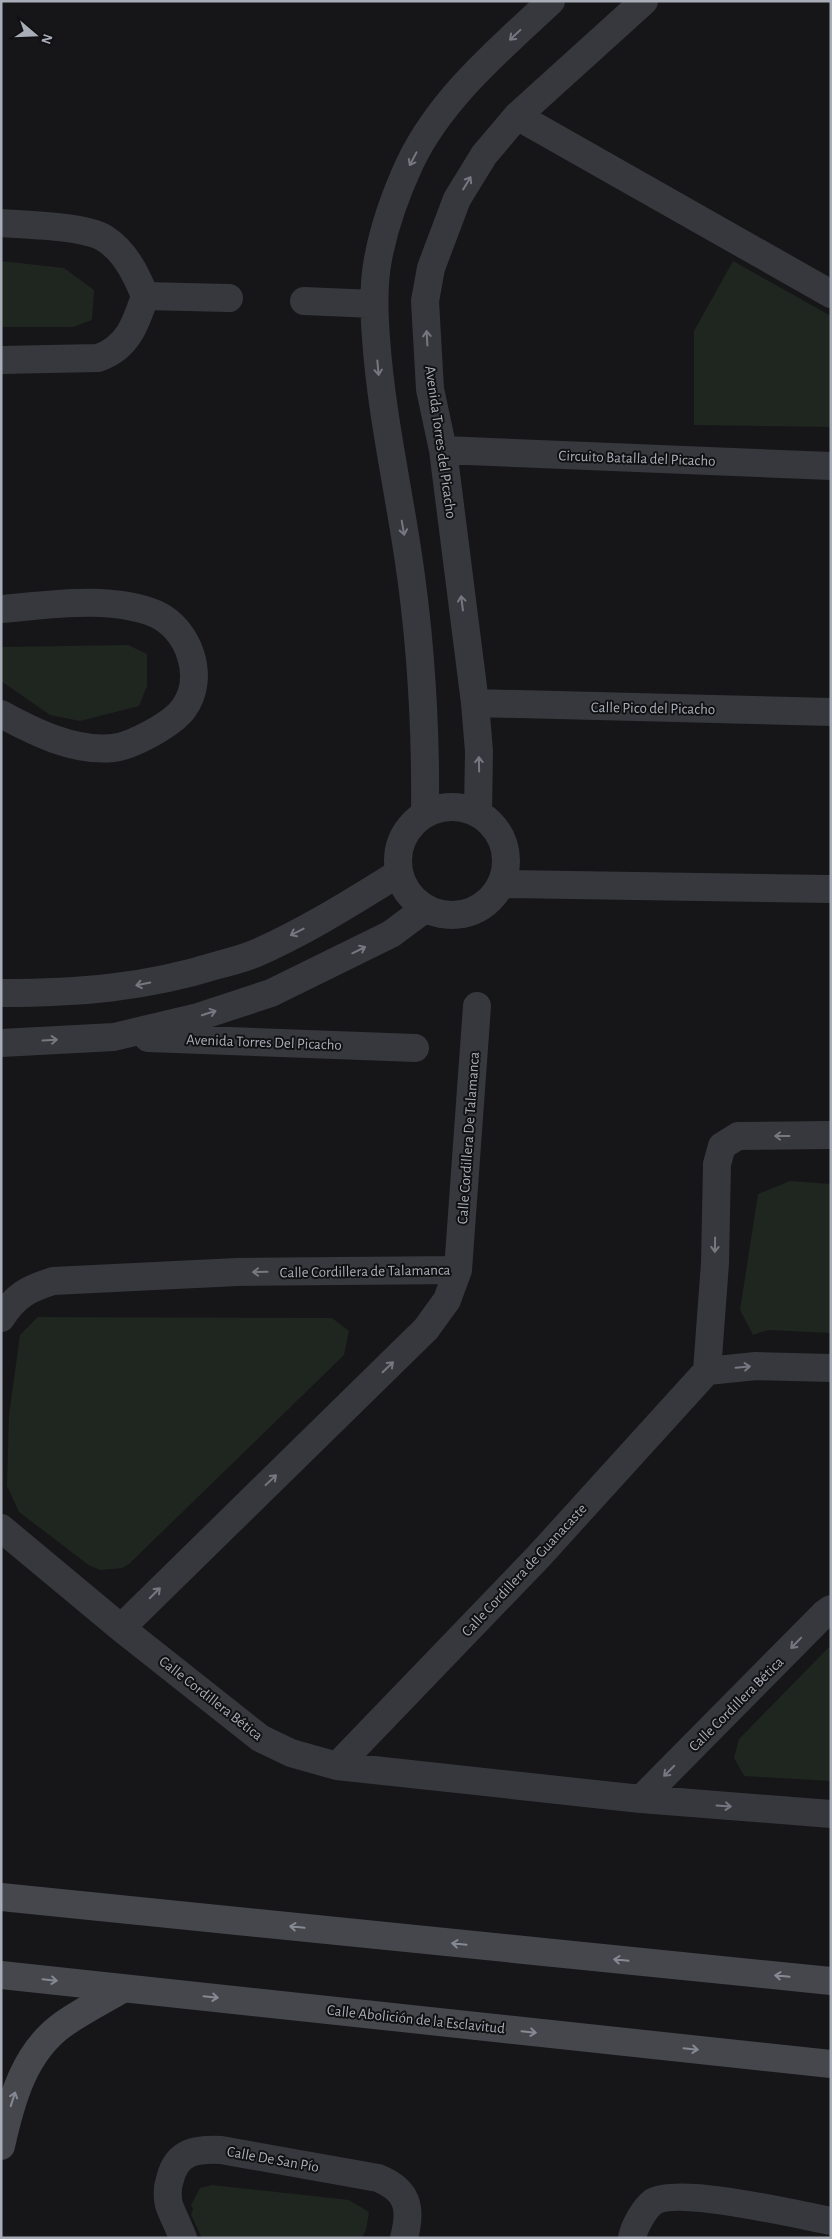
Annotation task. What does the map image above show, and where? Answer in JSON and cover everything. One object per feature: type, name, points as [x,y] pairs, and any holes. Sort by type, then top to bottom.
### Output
[{"type":"main road","points":[[1,1898],[831,1981]]},
{"type":"main road","name":"Calle Abolición de la Esclavitud","points":[[1,1975],[831,2064]]},
{"type":"main road","points":[[1,2146],[16,2091],[24,2070],[41,2046],[63,2024],[124,1988]]},
{"type":"street","points":[[424,814],[426,741],[422,668],[408,555],[378,372],[374,304],[378,259],[392,209],[411,162],[434,123],[463,86],[551,1]]},
{"type":"street","name":"Avenida Torres del Picacho","points":[[478,813],[479,751],[475,704],[443,450],[430,390],[425,301],[431,268],[457,199],[484,155],[516,116],[644,1]]},
{"type":"street","points":[[516,116],[831,294]]},
{"type":"street","points":[[1,223],[80,230],[103,237],[118,250],[134,270],[145,296],[134,330],[121,346],[108,355],[98,358],[1,360]]},
{"type":"street","points":[[145,296],[230,298]]},
{"type":"street","points":[[304,301],[374,304]]},
{"type":"street","name":"Circuito Batalla del Picacho","points":[[443,450],[831,466]]},
{"type":"street","points":[[1,609],[62,604],[123,604],[156,614],[174,626],[186,642],[194,670],[190,694],[184,708],[154,734],[114,748],[82,747],[58,740],[1,714]]},
{"type":"street","name":"Calle Pico del Picacho","points":[[475,704],[831,712]]},
{"type":"street","points":[[451,806],[466,808],[478,813],[496,829],[506,850],[507,862],[501,884],[485,904],[474,910],[450,915],[426,908],[409,893],[399,873],[399,850],[403,839],[412,825],[424,814],[438,808],[451,806]]},
{"type":"street","points":[[1,993],[67,993],[136,986],[198,971],[253,954],[341,909],[399,873]]},
{"type":"street","points":[[501,884],[831,889]]},
{"type":"street","name":"Avenida Torres del Picacho","points":[[1,1043],[114,1037],[198,1017],[272,994],[391,934],[426,908]]},
{"type":"street","name":"Calle Cordillera De Talamanca","points":[[458,1270],[477,1006]]},
{"type":"street","name":"Avenida Torres Del Picacho","points":[[114,1037],[415,1048]]},
{"type":"street","points":[[831,1135],[738,1136],[722,1146],[717,1164],[715,1263],[707,1371],[756,1366],[831,1368]]},
{"type":"street","name":"Calle Cordillera de Talamanca","points":[[1,1318],[17,1298],[29,1288],[53,1281],[237,1272],[458,1270],[447,1300],[426,1329],[121,1628]]},
{"type":"street","name":"Calle Cordillera de Guanacaste","points":[[337,1766],[539,1556],[707,1371]]},
{"type":"street","name":"Calle Cordillera Bética","points":[[1,1528],[121,1628],[260,1738],[292,1753],[337,1766],[641,1799],[831,1814]]},
{"type":"street","name":"Calle Cordillera Bética","points":[[641,1799],[831,1609]]},
{"type":"street","name":"Calle De San Pío","points":[[183,2238],[170,2206],[168,2186],[177,2161],[184,2155],[202,2149],[221,2150],[378,2178],[388,2182],[400,2190],[407,2202],[408,2224],[404,2238]]},
{"type":"street","points":[[632,2238],[643,2215],[653,2202],[666,2197],[682,2196],[748,2205],[831,2221]]},
{"type":"shaded area","points":[[1,261],[64,268],[94,290],[92,320],[73,327],[1,327]]},
{"type":"shaded area","points":[[733,261],[831,316],[831,427],[694,425],[694,331]]},
{"type":"shaded area","points":[[128,645],[147,654],[147,686],[139,706],[80,721],[50,715],[1,681],[1,647]]},
{"type":"shaded area","points":[[790,1181],[831,1184],[831,1333],[768,1330],[753,1335],[740,1310],[758,1194]]},
{"type":"shaded area","points":[[38,1317],[332,1318],[349,1331],[344,1355],[129,1564],[122,1568],[101,1570],[90,1566],[19,1512],[7,1486],[9,1415],[20,1335]]},
{"type":"shaded area","points":[[829,1647],[831,1648],[831,1781],[744,1776],[734,1758],[739,1739]]},
{"type":"shaded area","points":[[212,2185],[349,2200],[369,2212],[366,2230],[362,2238],[202,2238],[191,2215],[193,2209],[191,2205],[200,2188]]}]
